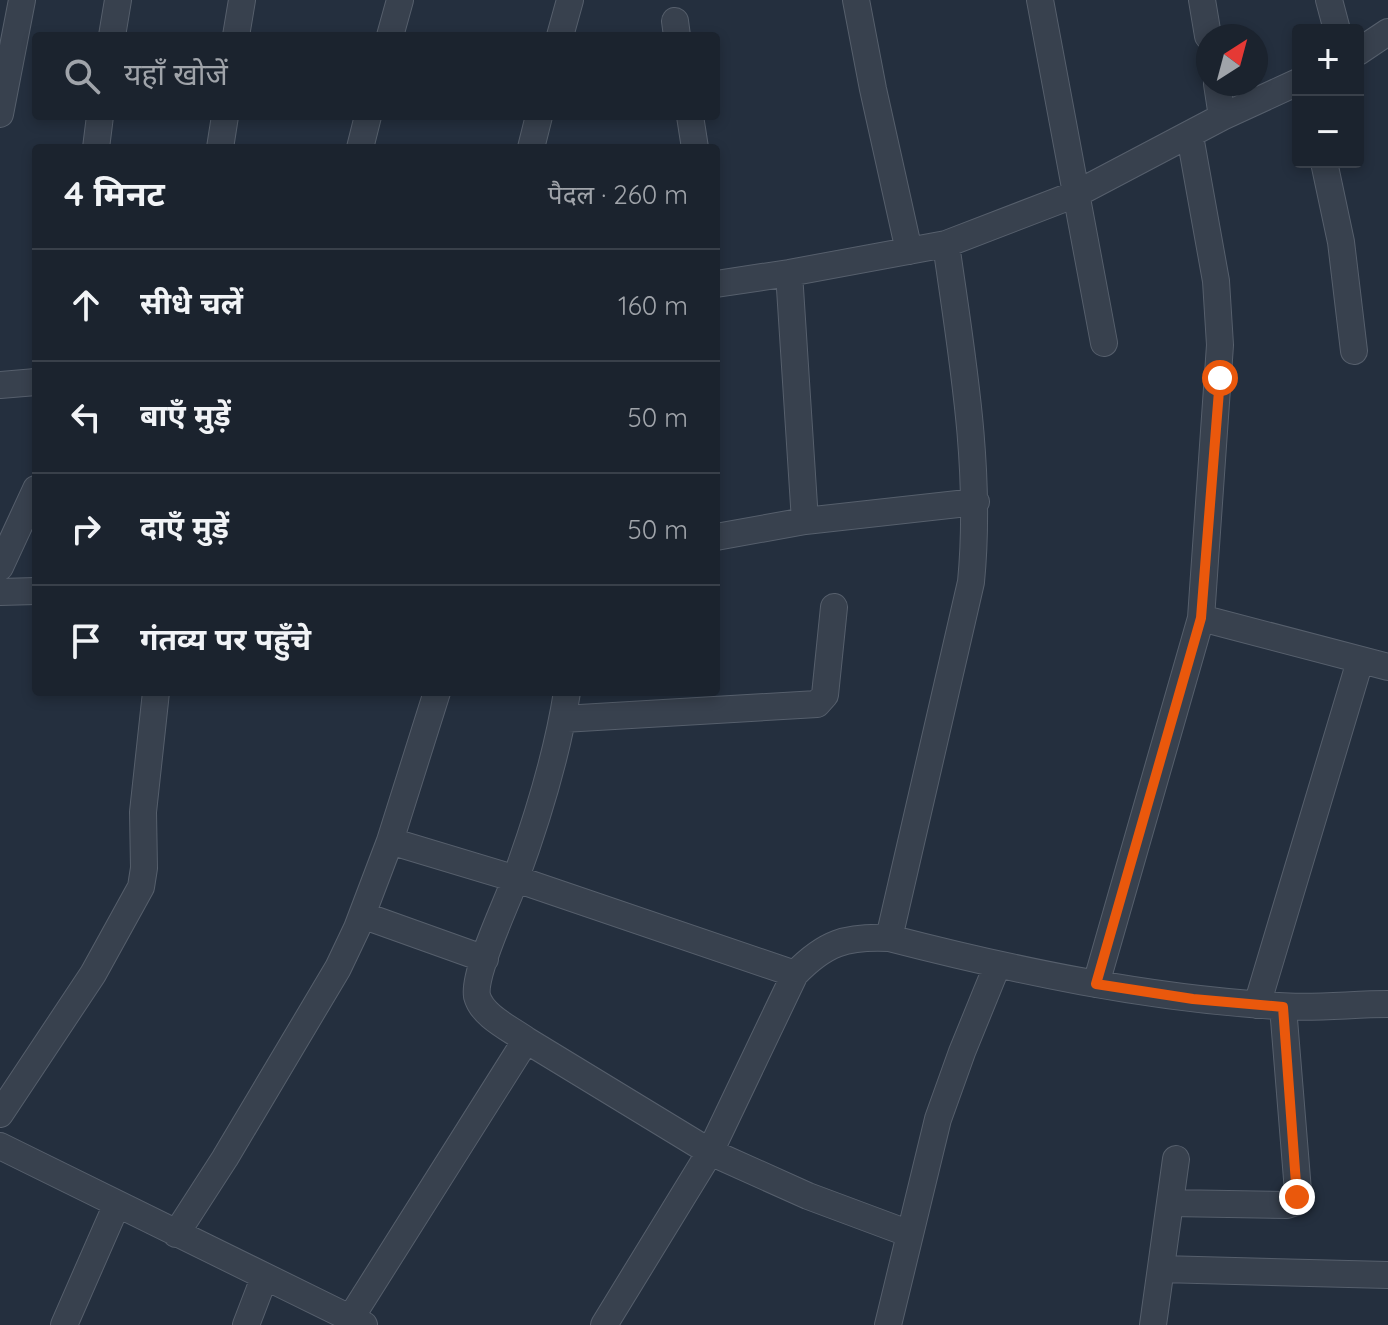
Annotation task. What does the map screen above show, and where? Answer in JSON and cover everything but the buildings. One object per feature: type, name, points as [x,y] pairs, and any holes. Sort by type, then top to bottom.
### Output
[{"type":"street","points":[[0,114],[22,0]]},
{"type":"street","points":[[113,32],[118,0]]},
{"type":"street","points":[[237,32],[242,0]]},
{"type":"street","points":[[391,32],[400,0]]},
{"type":"street","points":[[561,32],[570,0]]},
{"type":"street","points":[[856,0],[909,251]]},
{"type":"street","points":[[1040,0],[1104,343]]},
{"type":"street","points":[[1202,0],[1206,24]]},
{"type":"street","points":[[1329,0],[1335,24]]},
{"type":"street","points":[[1364,48],[1388,32]]},
{"type":"street","points":[[720,283],[946,244],[1076,194],[1222,117],[1292,85]]},
{"type":"street","points":[[1219,96],[1222,117]]},
{"type":"street","points":[[96,144],[100,120]]},
{"type":"street","points":[[221,144],[224,120]]},
{"type":"street","points":[[361,144],[367,120]]},
{"type":"street","points":[[532,144],[538,120]]},
{"type":"street","points":[[691,120],[694,144]]},
{"type":"street","points":[[1096,984],[1201,618],[1220,345],[1216,281],[1190,136]]},
{"type":"street","points":[[1325,168],[1341,242],[1354,351]]},
{"type":"street","points":[[889,938],[971,582],[976,502],[972,436],[946,244]]},
{"type":"street","points":[[789,273],[805,521]]},
{"type":"street","points":[[0,385],[32,382]]},
{"type":"street","points":[[0,567],[32,498]]},
{"type":"street","points":[[720,536],[805,521],[976,502]]},
{"type":"street","points":[[0,592],[32,591]]},
{"type":"street","points":[[563,719],[817,704],[825,695],[834,607]]},
{"type":"street","points":[[1201,618],[1388,667]]},
{"type":"street","points":[[1170,1203],[1287,1205],[1296,1202],[1298,1191],[1270,1006],[1360,661]]},
{"type":"street","points":[[0,1114],[93,974],[141,887],[144,868],[143,812],[156,696]]},
{"type":"street","points":[[176,1234],[338,968],[390,841],[436,696]]},
{"type":"street","points":[[566,696],[552,765],[477,987],[482,1007],[526,1040],[710,1152],[808,1196],[910,1234]]},
{"type":"street","points":[[390,841],[516,879],[795,974]]},
{"type":"street","points":[[362,915],[485,959]]},
{"type":"street","points":[[604,1325],[710,1152],[795,974],[811,957],[833,943],[861,937],[889,938],[997,966],[1193,999],[1270,1006],[1388,1004]]},
{"type":"street","points":[[888,1325],[938,1119],[997,966]]},
{"type":"street","points":[[0,1146],[357,1322],[526,1040]]},
{"type":"street","points":[[1153,1325],[1176,1159]]},
{"type":"street","points":[[64,1325],[117,1204]]},
{"type":"street","points":[[1161,1269],[1388,1275]]},
{"type":"street","points":[[246,1325],[264,1278]]},
{"type":"route","points":[[1220,378],[1201,618],[1096,984],[1193,999],[1283,1007],[1297,1197]]}]
